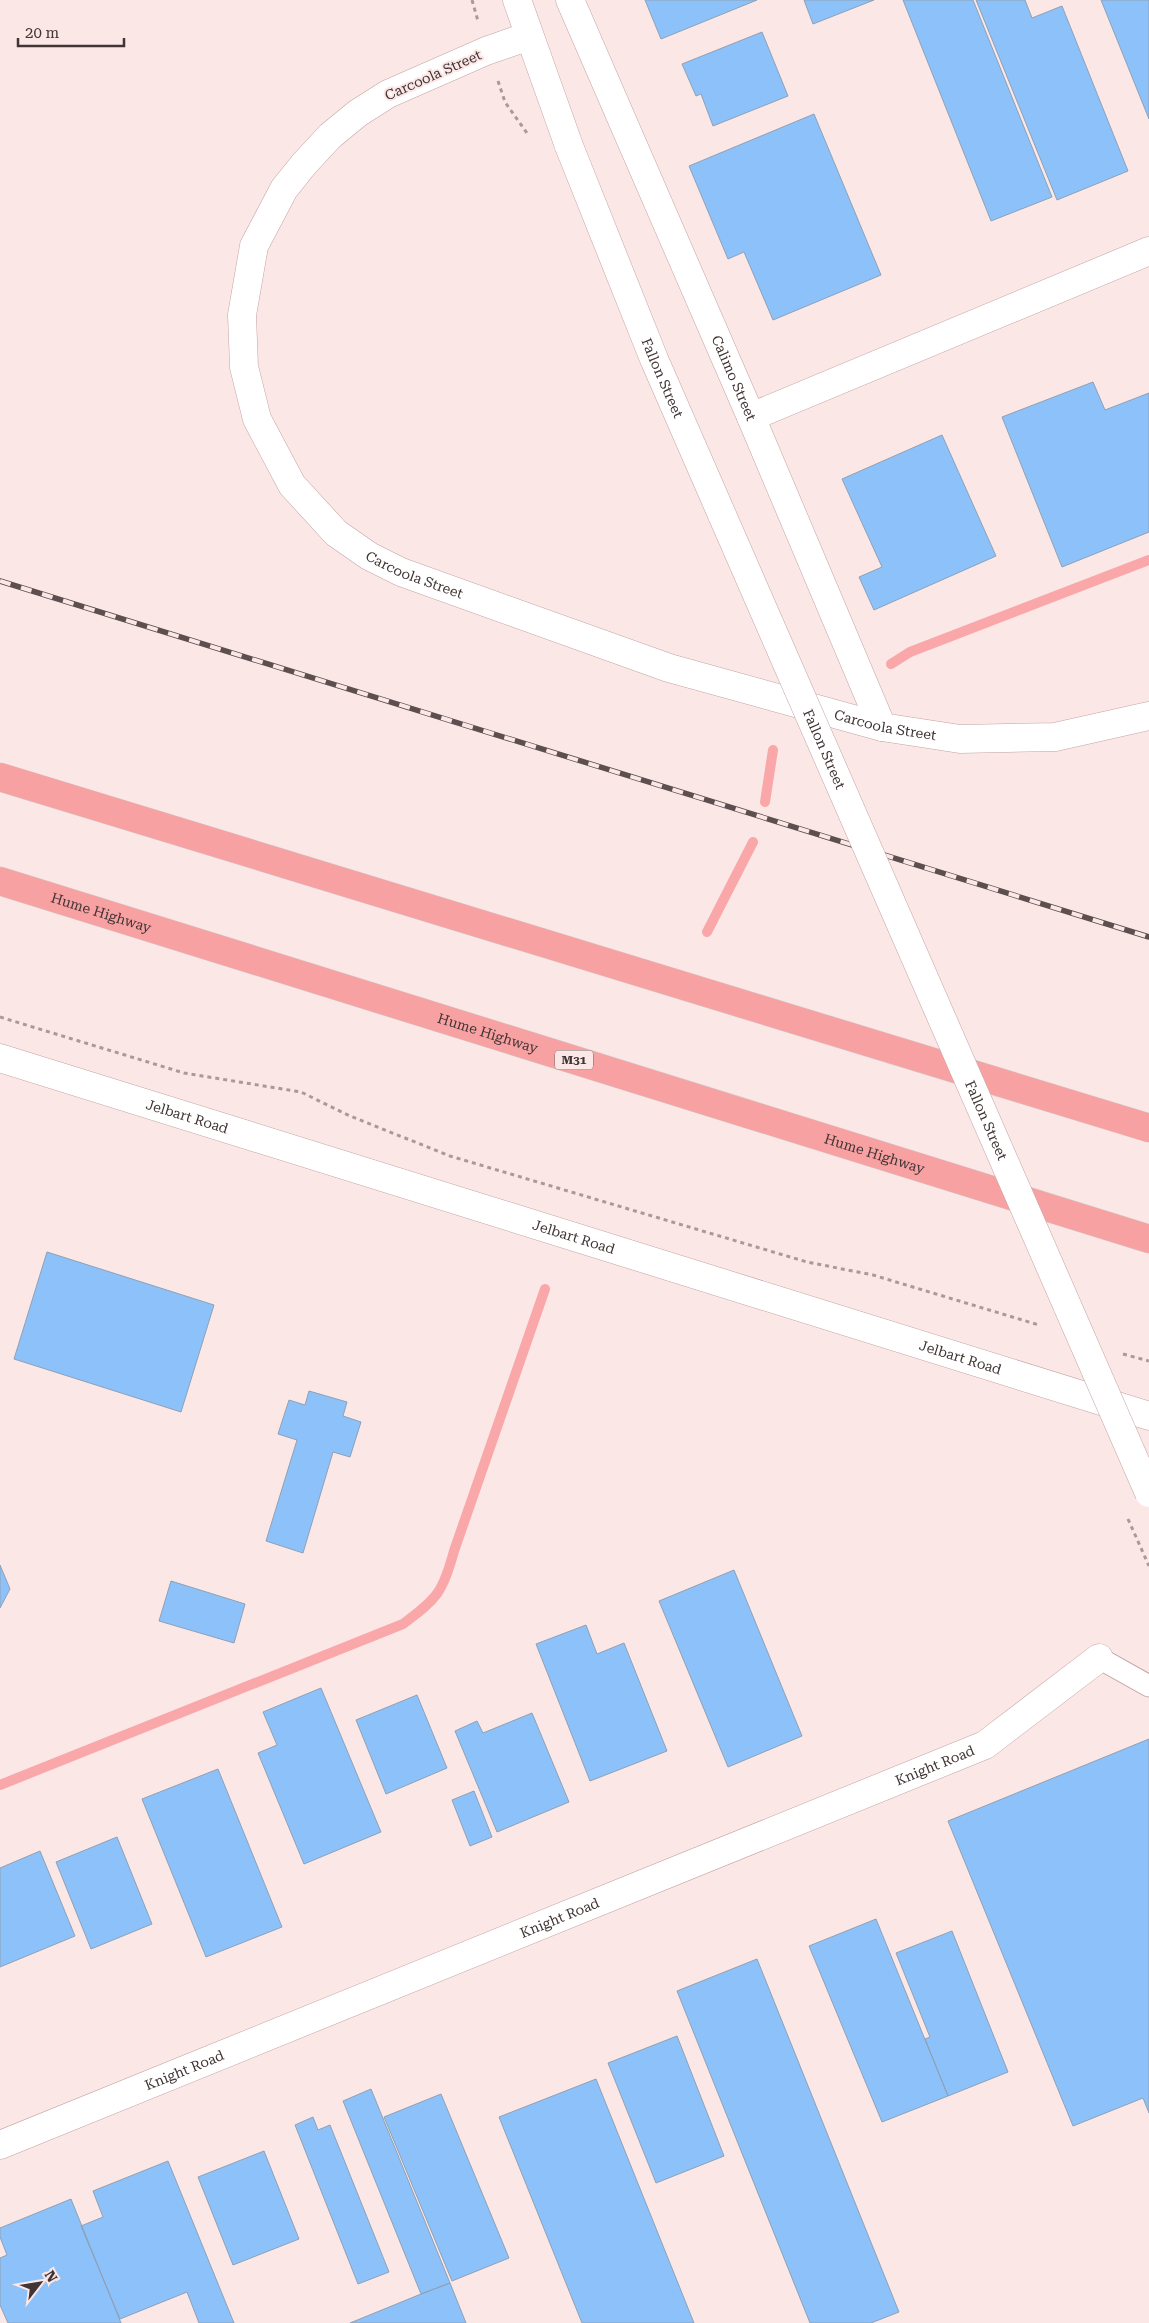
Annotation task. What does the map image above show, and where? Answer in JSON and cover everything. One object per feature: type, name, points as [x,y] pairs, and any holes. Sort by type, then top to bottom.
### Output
[{"type":"highway","points":[[0,777],[1149,1128]]},
{"type":"highway","name":"Hume Highway","points":[[0,881],[1149,1239]]},
{"type":"street","name":"Fallon Street","points":[[517,0],[569,146],[654,359],[1149,1492]]},
{"type":"street","name":"Calimo Street","points":[[570,0],[751,417],[1149,251]]},
{"type":"street","name":"Carcoola Street","points":[[529,36],[486,51],[388,94],[358,113],[330,136],[284,189],[254,246],[242,315],[244,367],[257,419],[292,484],[336,533],[370,556],[401,572],[669,668],[882,727],[960,739],[1055,737],[1149,716]]},
{"type":"street","points":[[751,417],[882,727]]},
{"type":"street","name":"Jelbart Road","points":[[0,1058],[1149,1416]]},
{"type":"street","name":"Knight Road","points":[[0,2145],[985,1745],[1099,1658]]},
{"type":"lane","points":[[1099,1658],[1149,1686]]},
{"type":"path","points":[[0,1017],[184,1073],[301,1092],[350,1116],[450,1156],[806,1262],[873,1275],[1045,1327]]},
{"type":"path","points":[[1119,1352],[1149,1361]]},
{"type":"path","points":[[1127,1516],[1149,1566]]},
{"type":"building","points":[[645,0],[757,0],[661,39]]},
{"type":"building","points":[[804,0],[874,0],[813,24]]},
{"type":"building","points":[[903,0],[973,0],[1052,197],[991,221]]},
{"type":"building","points":[[976,0],[1025,0],[1032,18],[1062,6],[1128,171],[1057,200]]},
{"type":"building","points":[[1101,0],[1149,0],[1149,119]]},
{"type":"building","points":[[762,32],[788,96],[713,126],[701,94],[696,96],[682,64]]},
{"type":"building","points":[[814,114],[881,275],[773,320],[744,252],[728,259],[689,166]]},
{"type":"building","points":[[1093,382],[1105,410],[1149,393],[1149,532],[1062,567],[1002,417]]},
{"type":"building","points":[[942,435],[996,556],[874,610],[859,577],[882,567],[842,479]]},
{"type":"building","points":[[47,1252],[214,1305],[181,1412],[14,1359]]},
{"type":"building","points":[[309,1391],[347,1402],[343,1416],[361,1422],[350,1457],[333,1452],[303,1553],[266,1541],[297,1440],[278,1434],[289,1400],[305,1405]]},
{"type":"building","points":[[0,1565],[10,1589],[0,1608]]},
{"type":"building","points":[[734,1570],[802,1736],[728,1767],[659,1601]]},
{"type":"building","points":[[171,1581],[245,1604],[234,1643],[159,1621]]},
{"type":"building","points":[[586,1625],[597,1654],[624,1643],[667,1751],[590,1781],[536,1644]]},
{"type":"building","points":[[321,1688],[381,1832],[304,1864],[258,1753],[277,1745],[263,1712]]},
{"type":"building","points":[[417,1695],[447,1768],[386,1794],[356,1720]]},
{"type":"building","points":[[532,1713],[569,1802],[497,1832],[455,1731],[477,1721],[483,1733]]},
{"type":"building","points":[[1149,1739],[1149,2113],[1143,2098],[1073,2126],[948,1821]]},
{"type":"building","points":[[218,1769],[282,1927],[206,1957],[142,1799]]},
{"type":"building","points":[[474,1791],[492,1837],[470,1846],[452,1800]]},
{"type":"building","points":[[117,1837],[152,1924],[91,1949],[56,1862]]},
{"type":"building","points":[[40,1851],[75,1936],[0,1967],[0,1868]]},
{"type":"building","points":[[876,1919],[948,2096],[882,2122],[809,1946]]},
{"type":"building","points":[[952,1931],[1008,2072],[948,2096],[925,2039],[930,2037],[896,1953]]},
{"type":"building","points":[[757,1959],[899,2312],[871,2323],[810,2323],[677,1991]]},
{"type":"building","points":[[677,2036],[724,2156],[656,2183],[608,2063]]},
{"type":"building","points":[[596,2079],[694,2323],[582,2323],[499,2117]]},
{"type":"building","points":[[371,2089],[450,2283],[421,2294],[343,2101]]},
{"type":"building","points":[[441,2094],[509,2258],[452,2281],[384,2117]]},
{"type":"building","points":[[313,2117],[318,2130],[330,2125],[389,2272],[358,2284],[295,2125]]},
{"type":"building","points":[[264,2151],[299,2239],[233,2265],[198,2177]]},
{"type":"building","points":[[168,2161],[234,2323],[199,2323],[187,2292],[120,2319],[81,2226],[103,2217],[93,2191]]},
{"type":"building","points":[[71,2199],[121,2323],[8,2323],[0,2305],[0,2258],[7,2255],[0,2237],[0,2228]]},
{"type":"building","points":[[450,2283],[466,2323],[350,2323],[421,2294]]},
{"type":"waterway","points":[[891,664],[910,652],[1149,560]]},
{"type":"waterway","points":[[765,802],[773,750]]},
{"type":"waterway","points":[[707,932],[753,842]]},
{"type":"waterway","points":[[0,1785],[403,1624],[424,1608],[437,1594],[446,1576],[545,1289]]},
{"type":"railway","points":[[0,581],[1149,937]]}]
